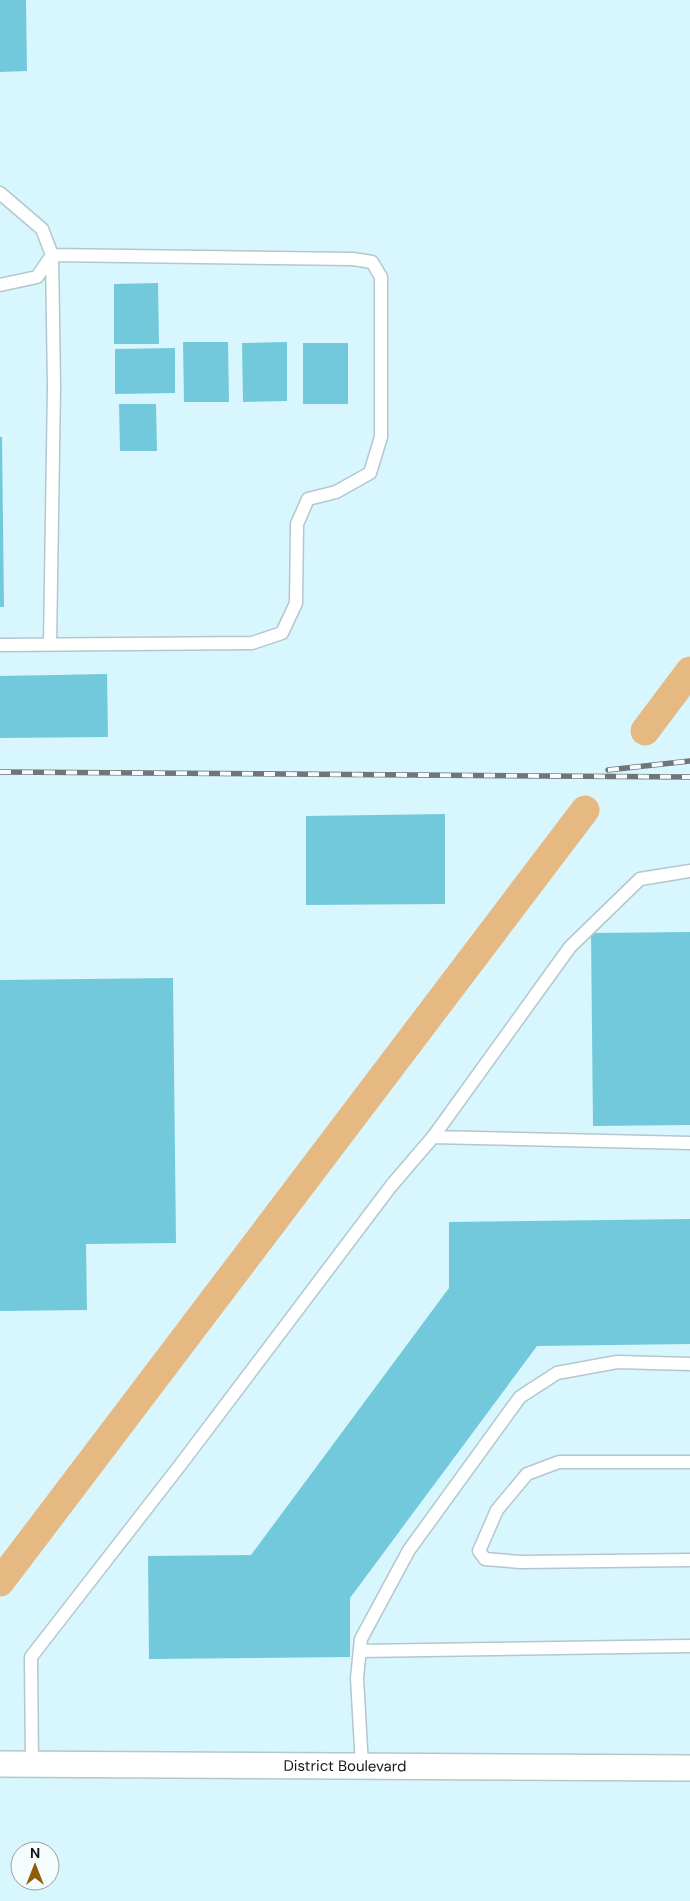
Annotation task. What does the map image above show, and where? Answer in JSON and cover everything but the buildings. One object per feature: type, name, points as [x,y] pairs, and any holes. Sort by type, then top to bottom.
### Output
[{"type":"street","name":"District Boulevard","points":[[0,1764],[690,1768]]},
{"type":"lane","points":[[0,193],[42,229],[52,254],[54,387],[50,644]]},
{"type":"lane","points":[[0,285],[37,277],[52,254]]},
{"type":"lane","points":[[0,645],[252,643],[282,633],[296,604],[297,524],[308,500],[336,492],[370,473],[381,437],[381,277],[372,262],[353,259],[52,254]]},
{"type":"lane","points":[[32,1764],[31,1657],[181,1464],[391,1186],[433,1137],[570,947],[640,879],[690,871]]},
{"type":"lane","points":[[433,1137],[690,1143]]},
{"type":"lane","points":[[362,1766],[357,1678],[361,1639],[409,1550],[520,1398],[557,1373],[617,1362],[690,1364]]},
{"type":"lane","points":[[690,1462],[559,1462],[527,1474],[497,1510],[480,1551],[485,1559],[521,1562],[690,1560]]},
{"type":"lane","points":[[360,1651],[690,1646]]},
{"type":"shaded area","points":[[0,0],[690,0],[690,1901],[0,1901]]},
{"type":"waterway","points":[[645,731],[690,671]]},
{"type":"waterway","points":[[0,1582],[585,810]]},
{"type":"railway","points":[[608,770],[690,761]]},
{"type":"railway","points":[[0,772],[690,777]]}]
